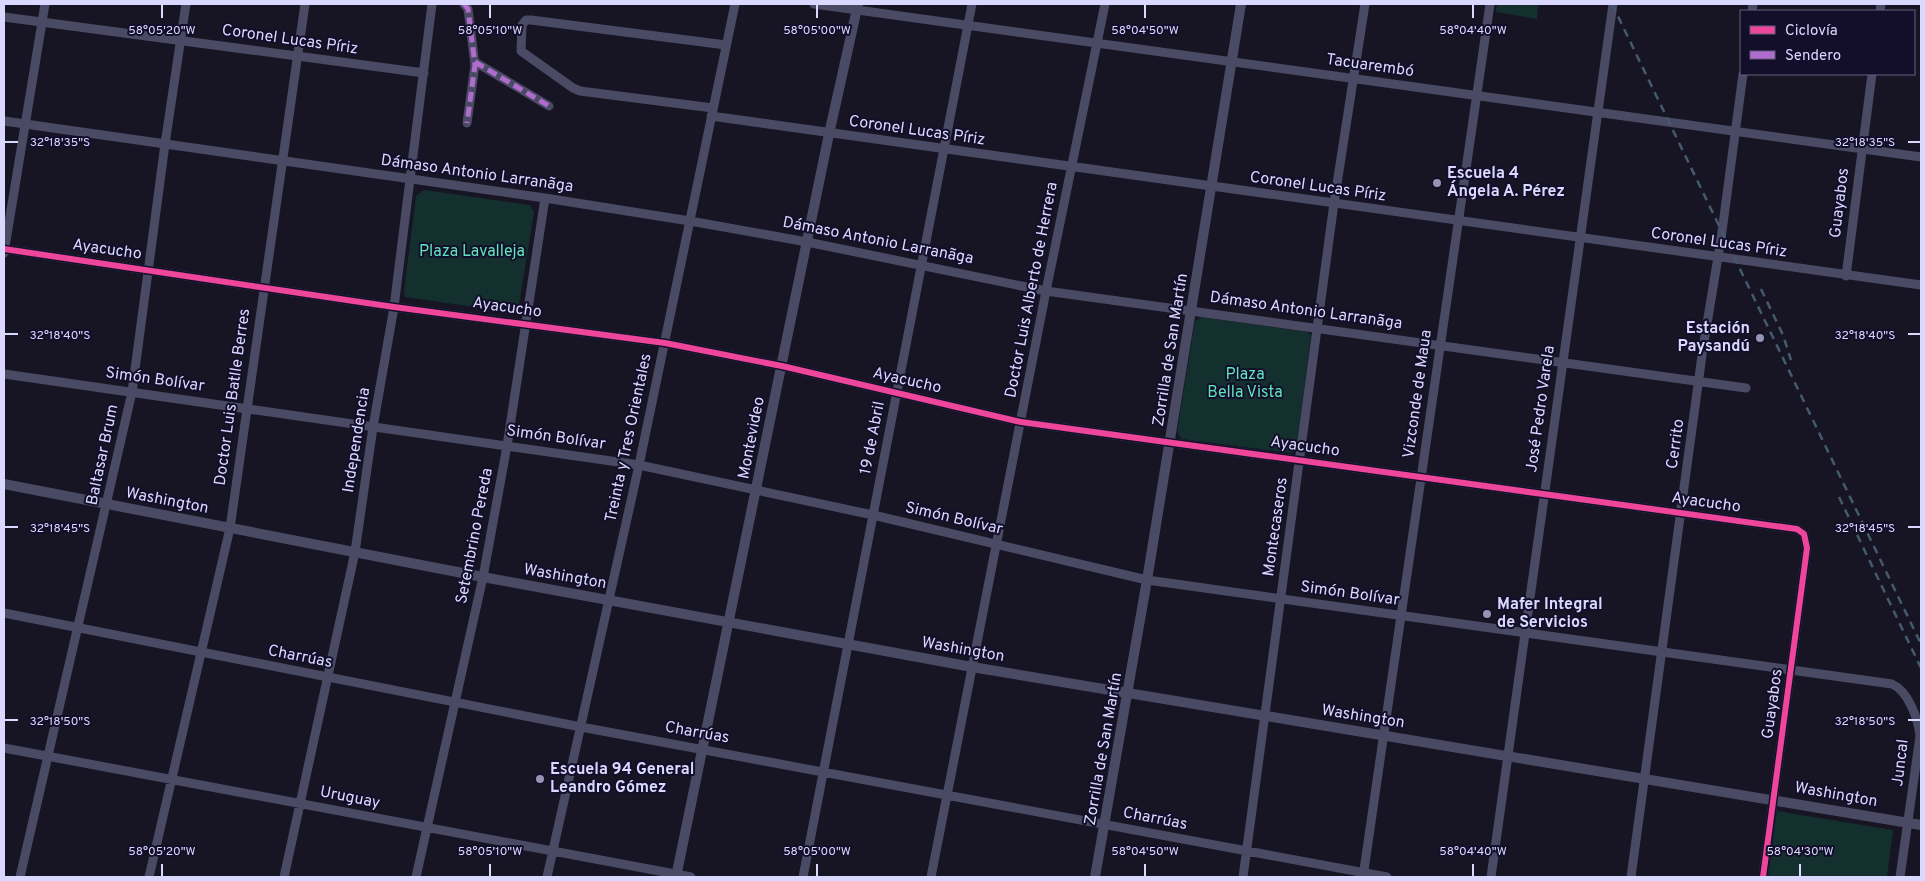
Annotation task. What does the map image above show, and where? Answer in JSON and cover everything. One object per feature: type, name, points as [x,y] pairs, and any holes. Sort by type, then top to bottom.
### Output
[{"type":"street","points":[[4,251],[45,4]]},
{"type":"street","name":"Baltasar Brum","points":[[20,877],[108,504],[132,392],[147,270],[186,4]]},
{"type":"street","name":"Doctor Luis Batlle Berres","points":[[149,877],[230,528],[248,409],[263,286],[305,4]]},
{"type":"street","name":"Independencia","points":[[284,877],[355,552],[373,427],[394,307],[432,4]]},
{"type":"street","points":[[464,4],[468,9],[475,62],[467,123]]},
{"type":"street","name":"Treinta y Tres Orientales","points":[[547,877],[639,465],[735,4]]},
{"type":"street","name":"Tacuarembó","points":[[814,4],[857,7],[1098,44],[1921,158]]},
{"type":"street","name":"19 de Abril","points":[[803,877],[972,4]]},
{"type":"street","name":"Doctor Luis Alberto de Herrera","points":[[931,877],[1046,291],[1106,4]]},
{"type":"street","name":"Zorrilla de San Martín","points":[[1095,877],[1106,825],[1147,580],[1192,310],[1209,187],[1241,4]]},
{"type":"street","name":"Montecaseros","points":[[1243,877],[1334,204],[1364,4]]},
{"type":"street","name":"Vizconde de Maua","points":[[1363,875],[1490,4]]},
{"type":"street","name":"José Pedro Varela","points":[[1491,877],[1613,4]]},
{"type":"street","name":"Montevideo","points":[[677,876],[829,134],[857,7]]},
{"type":"street","name":"Coronel Lucas Píriz","points":[[4,17],[424,73]]},
{"type":"street","name":"Coronel Lucas Píriz","points":[[726,45],[526,20],[522,25],[521,51],[573,88],[829,134],[1921,285]]},
{"type":"street","points":[[475,62],[549,106]]},
{"type":"street","name":"Cerrito","points":[[1631,877],[1682,514],[1703,348],[1718,258],[1743,75]]},
{"type":"street","name":"Guayabos","points":[[1846,276],[1872,75]]},
{"type":"street","name":"Dámaso Antonio Larranãga","points":[[4,121],[545,198],[690,221],[807,242],[1046,291],[1563,361],[1746,388]]},
{"type":"street","name":"Setembrino Pereda","points":[[416,877],[483,577],[507,446],[545,198]]},
{"type":"street","name":"Ayacucho","points":[[4,251],[263,286],[394,307],[665,342],[782,366],[1021,422],[1797,529],[1804,534]]},
{"type":"street","name":"Simón Bolívar","points":[[4,374],[639,465],[997,544],[1147,580],[1892,684],[1899,687]]},
{"type":"street","name":"Washington","points":[[4,484],[483,577],[972,668],[1921,825]]},
{"type":"street","name":"Guayabos","points":[[1763,877],[1807,548],[1804,534]]},
{"type":"street","name":"Charrúas","points":[[4,613],[581,727],[1247,851],[1363,875],[1387,877]]},
{"type":"street","name":"Juncal","points":[[1899,687],[1916,719],[1920,736],[1900,877]]},
{"type":"street","name":"Uruguay","points":[[4,748],[677,876],[691,877]]},
{"type":"green space","points":[[1497,4],[1538,4],[1537,19],[1496,12]]},
{"type":"green space","name":"Plaza Lavalleja","points":[[424,190],[530,205],[534,212],[519,305],[510,312],[405,297],[404,291],[416,196]]},
{"type":"green space","name":"Plaza Bella Vista","points":[[1201,317],[1308,332],[1311,336],[1296,450],[1291,453],[1182,439],[1177,432],[1195,321]]},
{"type":"green space","points":[[1777,811],[1893,830],[1887,877],[1768,877]]},
{"type":"railway","points":[[1612,4],[1921,644]]},
{"type":"railway","points":[[1761,289],[1783,335],[1791,360]]},
{"type":"railway","points":[[1839,497],[1921,668]]},
{"type":"marked path","points":[[464,4],[468,9],[475,65],[467,123]]},
{"type":"marked path","points":[[475,62],[549,106]]},
{"type":"cycle path","points":[[4,249],[394,307],[665,343],[782,366],[1021,422],[1797,529],[1804,534],[1807,548],[1763,877]]},
{"type":"place","name":"Escuela 4 Ángela A. Pérez","points":[[1437,183]]},
{"type":"place","name":"Estación Paysandú","points":[[1760,338]]},
{"type":"place","name":"Mafer Integral de Servicios","points":[[1487,614]]},
{"type":"place","name":"Escuela 94 General Leandro Gómez","points":[[540,779]]}]
